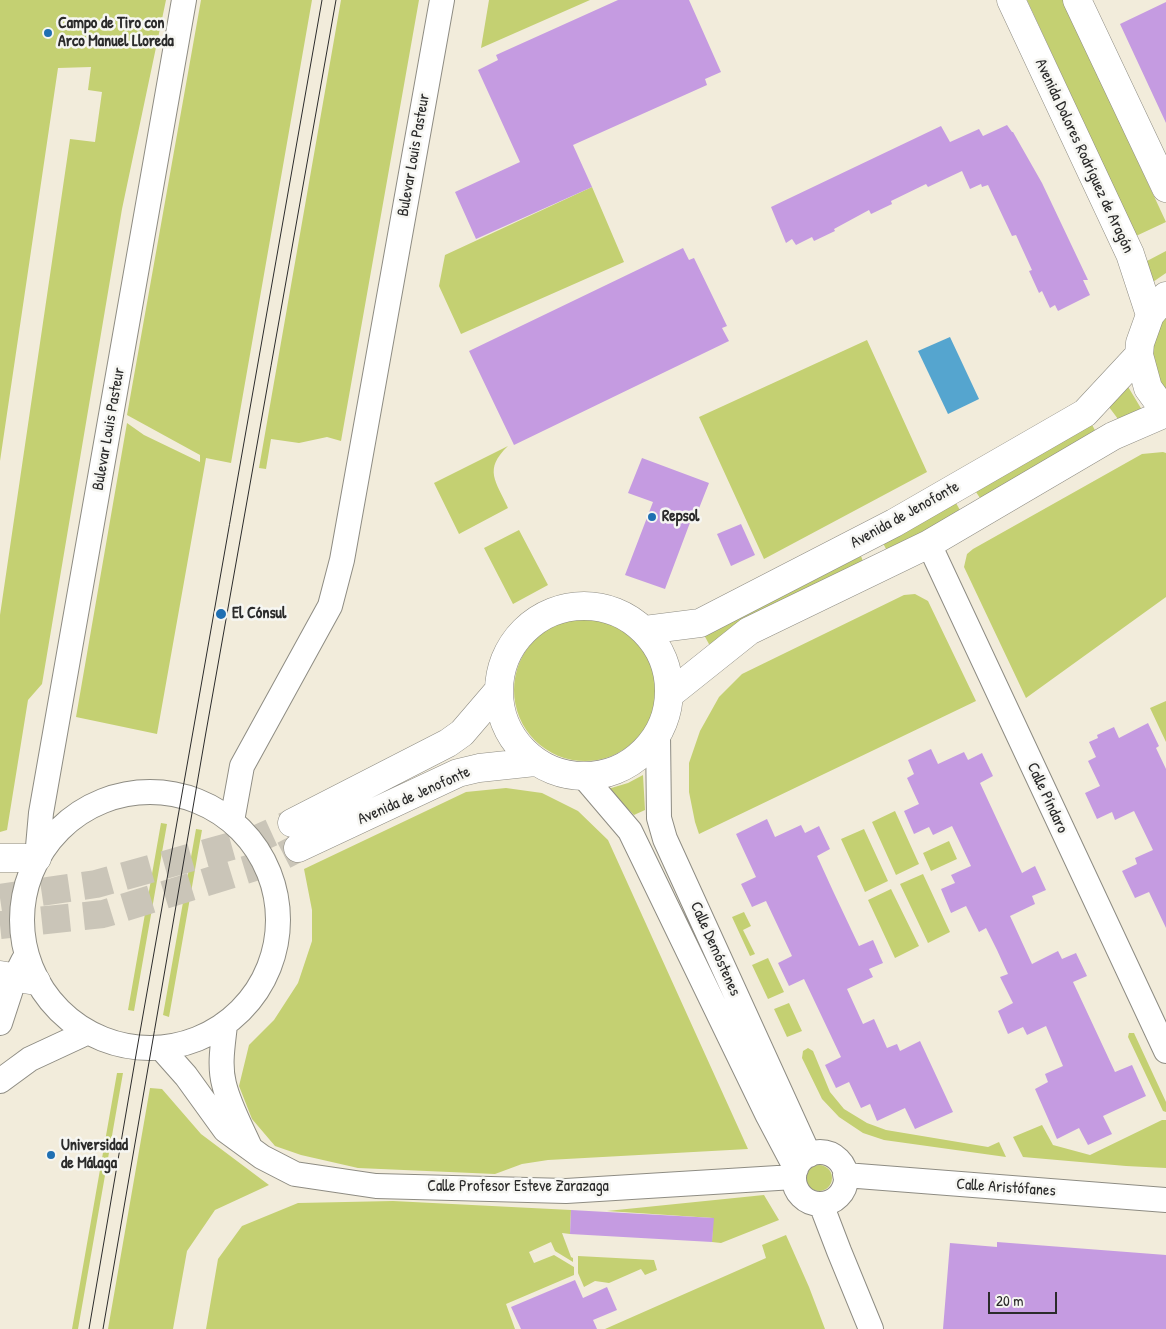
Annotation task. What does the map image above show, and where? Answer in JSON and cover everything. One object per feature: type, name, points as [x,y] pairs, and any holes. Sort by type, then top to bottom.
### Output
[{"type":"main road","name":"Avenida Dolores Rodríguez de Aragón","points":[[1011,0],[1130,254],[1158,305]]},
{"type":"main road","points":[[1077,0],[1166,188]]},
{"type":"main road","points":[[1158,305],[1140,343],[1139,355],[1148,388],[1156,400],[1166,409]]},
{"type":"main road","name":"Avenida de Jenofonte","points":[[645,630],[700,623],[894,523],[1085,413],[1139,355]]},
{"type":"main road","points":[[670,694],[749,631],[929,544],[1113,436],[1166,413]]},
{"type":"main road","points":[[584,604],[617,611],[645,630],[664,660],[670,694],[658,735],[638,758],[613,772],[584,777],[559,774],[535,762],[508,731],[498,691],[504,658],[523,629],[551,610],[584,604]]},
{"type":"main road","name":"Avenida de Jenofonte","points":[[498,691],[462,733],[295,836],[458,773],[479,768],[535,762]]},
{"type":"main road","points":[[0,858],[37,858]]},
{"type":"street","name":"Bulevar Louis Pasteur","points":[[37,858],[41,813],[184,0]]},
{"type":"street","name":"Bulevar Louis Pasteur","points":[[232,821],[242,766],[330,606],[342,560],[442,0]]},
{"type":"street","name":"Calle Píndaro","points":[[929,544],[1166,1051]]},
{"type":"street","name":"Calle Demóstenes","points":[[658,735],[659,818],[665,840],[800,1167]]},
{"type":"street","name":"Calle Demóstenes","points":[[584,777],[630,830],[764,1107],[800,1167]]},
{"type":"street","points":[[0,1024],[19,972],[21,922],[25,889],[37,858],[64,824],[90,806],[120,794],[151,791],[182,795],[215,808],[232,821],[258,850],[274,886],[279,925],[271,964],[252,998],[225,1025],[195,1041],[162,1049],[144,1049],[119,1046],[102,1040],[66,1019],[19,972]]},
{"type":"street","points":[[225,1025],[222,1056],[224,1083],[249,1147]]},
{"type":"street","points":[[0,1081],[30,1059],[86,1032]]},
{"type":"street","name":"Calle Profesor Esteve Zarazaga","points":[[162,1049],[186,1076],[225,1130],[262,1158],[295,1174],[376,1186],[566,1191],[800,1167]]},
{"type":"street","points":[[818,1152],[836,1158],[842,1166],[845,1175],[844,1186],[840,1195],[831,1202],[821,1204],[805,1200],[795,1185],[800,1167],[818,1152]]},
{"type":"street","name":"Calle Aristófanes","points":[[845,1175],[1166,1200]]},
{"type":"street","points":[[821,1204],[871,1329]]},
{"type":"green space","points":[[0,0],[166,0],[122,209],[42,684],[28,700],[7,830],[0,832],[0,615],[70,139],[95,142],[102,92],[88,90],[91,67],[58,68],[0,461]]},
{"type":"green space","points":[[201,0],[312,0],[231,463],[206,458],[157,734],[76,717],[127,423],[144,435],[200,462],[200,455],[127,415]]},
{"type":"green space","points":[[341,0],[419,0],[341,441],[327,437],[299,443],[271,439],[266,469],[259,468]]},
{"type":"green space","points":[[489,0],[590,0],[481,48]]},
{"type":"green space","points":[[1027,0],[1063,0],[1166,222],[1136,236]]},
{"type":"green space","points":[[592,187],[624,262],[461,334],[439,286],[445,255]]},
{"type":"green space","points":[[1166,251],[1166,273],[1150,284],[1147,261]]},
{"type":"green space","points":[[1166,308],[1166,394],[1151,370],[1152,329]]},
{"type":"green space","points":[[867,340],[927,472],[764,559],[699,417]]},
{"type":"green space","points":[[1127,385],[1142,410],[1118,419],[1109,407]]},
{"type":"green space","points":[[1091,423],[1096,432],[982,501],[976,492]]},
{"type":"green space","points":[[508,446],[500,454],[496,462],[494,476],[508,508],[459,534],[434,483]]},
{"type":"green space","points":[[1166,453],[1166,597],[1026,698],[964,567],[967,554],[1142,454]]},
{"type":"green space","points":[[956,503],[961,512],[888,553],[883,543]]},
{"type":"green space","points":[[519,530],[548,585],[513,604],[484,548]]},
{"type":"green space","points":[[861,556],[864,564],[710,646],[703,633]]},
{"type":"green space","points":[[915,594],[928,601],[976,701],[699,834],[689,792],[689,763],[700,731],[719,697],[742,674],[904,595]]},
{"type":"green space","points":[[585,619],[599,620],[612,624],[625,631],[635,640],[644,650],[651,663],[655,676],[655,704],[651,717],[644,730],[635,740],[625,749],[612,756],[599,760],[585,761],[571,760],[558,756],[545,749],[535,740],[526,730],[519,717],[515,704],[514,690],[515,676],[519,663],[526,650],[535,640],[545,631],[558,624],[571,620]]},
{"type":"green space","points":[[1166,701],[1166,742],[1150,708]]},
{"type":"green space","points":[[643,775],[645,810],[634,815],[608,789],[628,783]]},
{"type":"green space","points":[[506,788],[542,793],[578,811],[608,840],[748,1149],[548,1160],[522,1164],[495,1174],[358,1168],[301,1155],[275,1146],[252,1119],[239,1086],[249,1045],[274,1020],[298,983],[312,941],[312,910],[304,869],[466,792]]},
{"type":"green space","points":[[895,811],[919,864],[896,875],[872,822]]},
{"type":"green space","points":[[161,823],[167,824],[134,1011],[128,1010]]},
{"type":"green space","points":[[196,829],[202,830],[169,1017],[163,1015]]},
{"type":"green space","points":[[864,829],[888,881],[865,892],[841,839]]},
{"type":"green space","points":[[949,841],[957,859],[931,871],[923,853]]},
{"type":"green space","points":[[923,874],[950,932],[928,943],[900,884]]},
{"type":"green space","points":[[891,889],[919,946],[895,958],[868,900]]},
{"type":"green space","points":[[744,912],[751,926],[743,930],[755,954],[750,956],[732,917]]},
{"type":"green space","points":[[768,958],[784,992],[768,999],[752,965]]},
{"type":"green space","points":[[789,1003],[802,1031],[787,1037],[774,1009]]},
{"type":"green space","points":[[1129,1033],[1134,1033],[1166,1102],[1166,1112],[1163,1111],[1128,1037]]},
{"type":"green space","points":[[808,1048],[813,1051],[830,1092],[844,1109],[867,1123],[886,1130],[988,1147],[999,1142],[1006,1157],[884,1140],[863,1133],[839,1117],[822,1099],[802,1058],[803,1051]]},
{"type":"green space","points":[[117,1073],[123,1073],[78,1329],[72,1329]]},
{"type":"green space","points":[[150,1088],[162,1089],[201,1134],[269,1185],[215,1210],[187,1251],[173,1329],[108,1329]]},
{"type":"green space","points":[[1162,1120],[1166,1120],[1166,1168],[1023,1157],[1013,1137],[1042,1125],[1053,1145],[1090,1155]]},
{"type":"green space","points":[[819,1165],[828,1169],[832,1178],[828,1187],[819,1191],[810,1187],[806,1178],[810,1169]]},
{"type":"green space","points":[[764,1195],[779,1220],[721,1243],[712,1242],[713,1218],[607,1211]]},
{"type":"green space","points":[[393,1201],[571,1210],[570,1234],[562,1233],[573,1262],[555,1251],[551,1242],[529,1252],[534,1263],[554,1255],[574,1267],[574,1275],[506,1304],[515,1329],[206,1329],[218,1259],[242,1226],[298,1203]]},
{"type":"green space","points":[[786,1235],[825,1329],[605,1329],[766,1258],[762,1245]]},
{"type":"green space","points":[[578,1256],[654,1260],[657,1270],[645,1275],[641,1269],[609,1283],[595,1281],[584,1287],[578,1273]]},
{"type":"water","points":[[950,337],[979,399],[948,414],[918,351]]},
{"type":"building","points":[[618,0],[689,0],[721,72],[705,79],[707,85],[573,145],[592,187],[476,239],[455,192],[520,162],[478,70],[498,60],[496,55]]},
{"type":"building","points":[[1166,2],[1166,123],[1120,24]]},
{"type":"building","points":[[1007,125],[1013,132],[1042,183],[1088,280],[1083,280],[1090,295],[1058,311],[1055,305],[1050,308],[1042,291],[1039,293],[1029,271],[1032,270],[1016,235],[1012,236],[988,185],[982,187],[981,184],[970,189],[962,171],[928,187],[926,184],[891,201],[892,204],[871,214],[869,210],[834,229],[835,231],[814,241],[812,237],[796,245],[792,239],[786,243],[771,207],[941,126],[950,142],[979,129],[983,136]]},
{"type":"building","points":[[683,248],[689,260],[694,258],[727,326],[722,328],[729,341],[514,445],[469,351]]},
{"type":"building","points":[[642,458],[709,483],[694,521],[691,520],[665,589],[625,575],[653,502],[628,493]]},
{"type":"building","points":[[741,524],[755,555],[731,566],[717,534]]},
{"type":"building","points":[[1148,723],[1159,746],[1156,748],[1166,769],[1166,928],[1149,892],[1135,898],[1122,871],[1137,864],[1135,858],[1153,850],[1134,811],[1115,820],[1112,812],[1097,819],[1085,793],[1100,786],[1088,761],[1096,757],[1089,742],[1098,738],[1097,735],[1114,727],[1119,738]]},
{"type":"building","points":[[931,749],[938,764],[964,752],[968,760],[982,753],[993,776],[980,783],[1000,826],[1022,873],[1035,866],[1046,890],[1032,896],[1035,904],[1010,916],[1032,964],[1058,951],[1062,959],[1076,953],[1087,976],[1073,982],[1115,1072],[1132,1065],[1146,1096],[1103,1116],[1112,1134],[1088,1145],[1079,1128],[1057,1139],[1035,1089],[1048,1082],[1045,1074],[1063,1066],[1046,1026],[1027,1035],[1023,1027],[1008,1034],[998,1011],[1013,1003],[1000,977],[1008,974],[997,950],[986,928],[979,932],[966,906],[951,913],[941,889],[955,883],[951,875],[971,866],[952,826],[933,835],[929,827],[914,834],[904,811],[919,804],[907,778],[914,774],[908,760]]},
{"type":"building","points":[[767,819],[775,837],[801,825],[805,833],[819,826],[830,849],[817,856],[833,891],[859,946],[873,940],[883,963],[869,969],[873,977],[847,989],[863,1024],[874,1019],[887,1048],[897,1044],[900,1051],[920,1041],[953,1112],[915,1129],[905,1108],[877,1121],[870,1104],[861,1108],[849,1082],[836,1088],[825,1065],[841,1057],[804,979],[789,986],[778,963],[792,956],[766,901],[752,907],[741,884],[756,877],[736,834]]},
{"type":"building","points":[[571,1210],[714,1218],[712,1242],[570,1234]]},
{"type":"building","points":[[997,1242],[1166,1255],[1166,1329],[943,1329],[950,1243],[997,1247]]},
{"type":"building","points":[[575,1280],[583,1298],[607,1287],[617,1310],[593,1320],[597,1329],[521,1329],[511,1307]]},
{"type":"tunnel","points":[[0,898],[96,884],[257,839],[292,823]]},
{"type":"tunnel","points":[[0,925],[103,914],[271,862],[298,848]]},
{"type":"tram line","points":[[89,1329],[322,0]]},
{"type":"tram line","points":[[103,1329],[206,732],[336,0]]},
{"type":"place","name":"Campo de Tiro con Arco Manuel Lloreda","points":[[48,33]]},
{"type":"place","name":"Repsol","points":[[652,517]]},
{"type":"place","name":"El Cónsul","points":[[221,614]]},
{"type":"place","name":"Universidad de Málaga","points":[[51,1155]]}]
